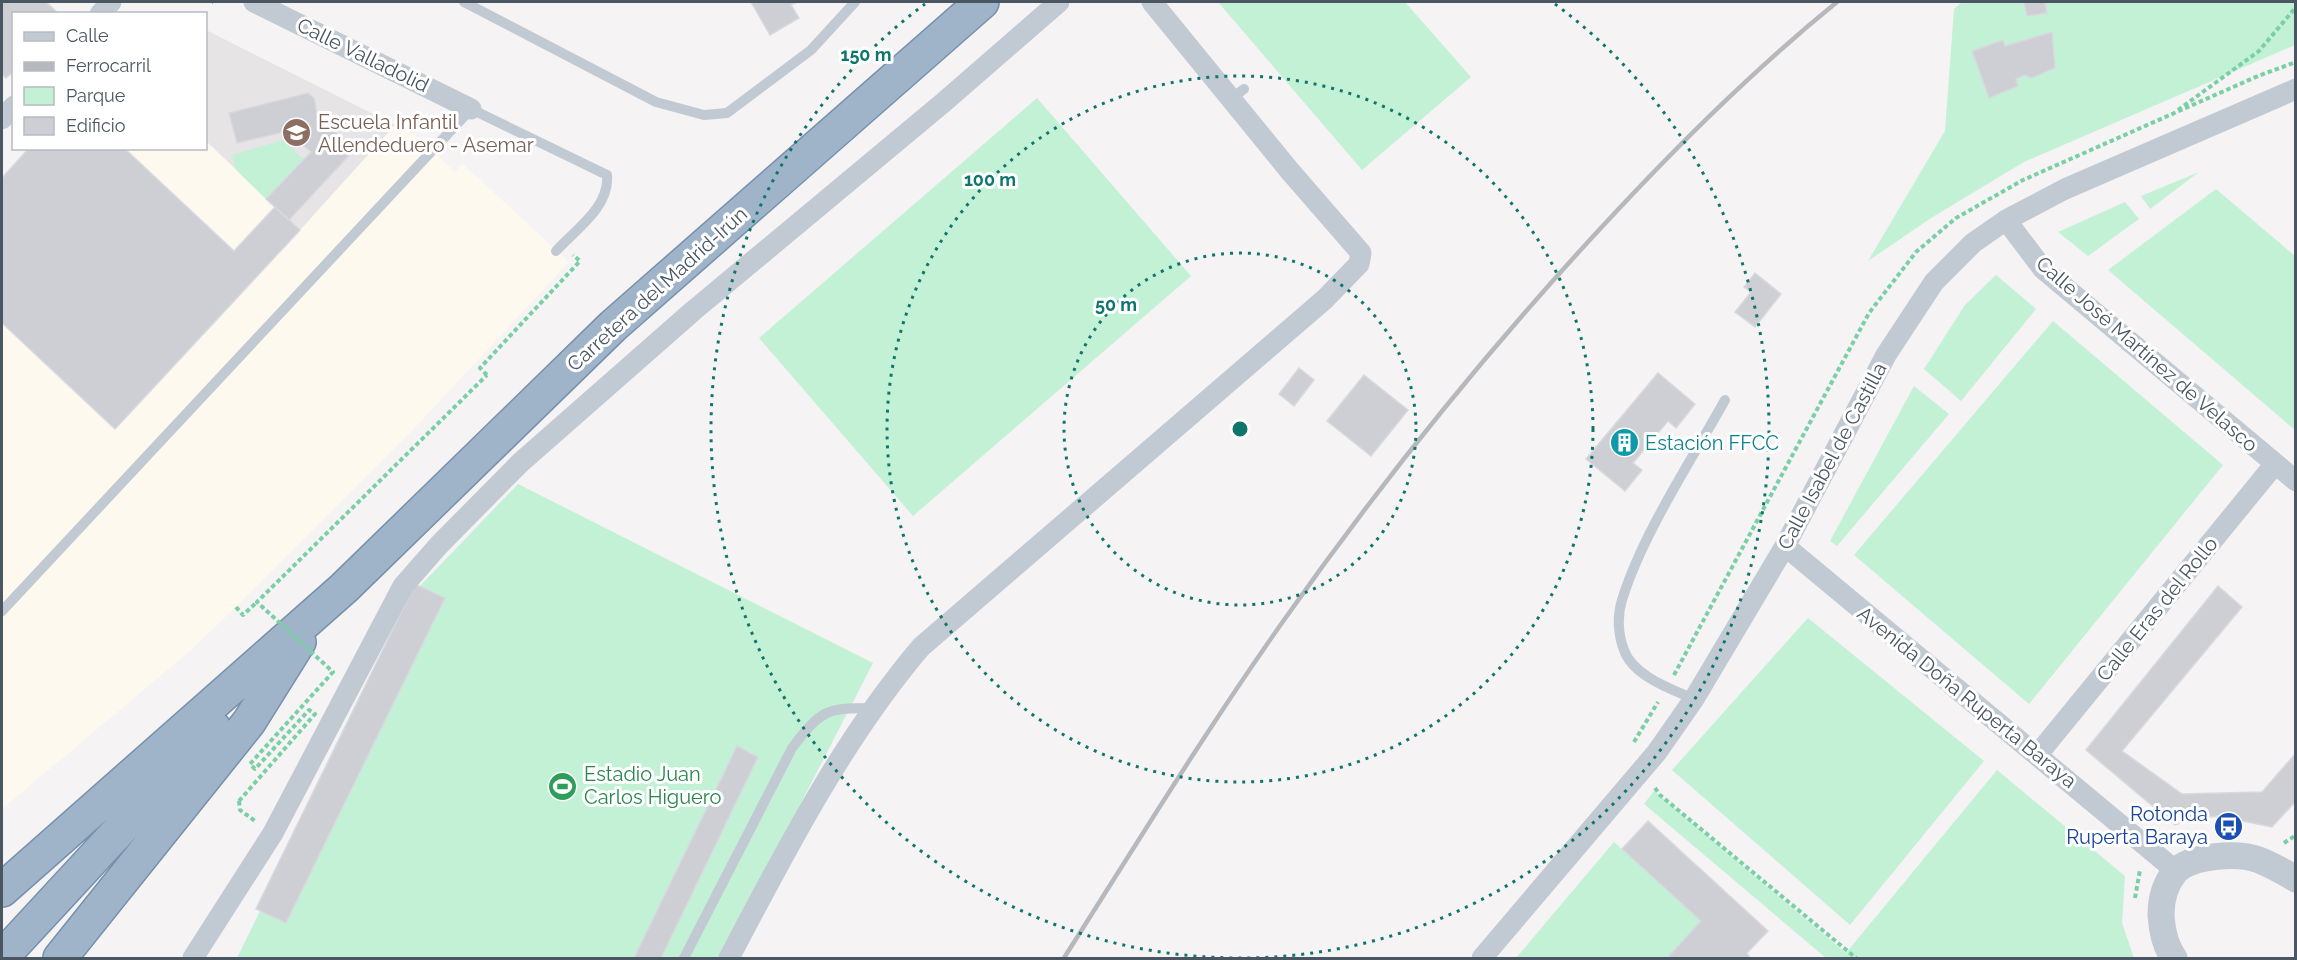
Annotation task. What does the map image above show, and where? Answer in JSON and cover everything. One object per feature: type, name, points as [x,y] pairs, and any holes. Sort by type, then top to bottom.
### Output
[{"type":"highway","name":"Carretera del Madrid-Irún","points":[[344,588],[612,327],[982,2]]},
{"type":"highway","points":[[2,957],[344,588]]},
{"type":"highway","points":[[2,890],[344,588]]},
{"type":"highway","points":[[60,958],[249,722],[309,626]]},
{"type":"street","name":"Calle Valladolid","points":[[254,2],[471,109]]},
{"type":"street","points":[[193,958],[273,833],[403,586],[439,545],[528,455],[693,311],[944,102],[1059,2]]},
{"type":"street","points":[[729,958],[790,842],[874,708],[921,647],[1325,298],[1359,264],[1361,253],[1237,94],[1152,2]]},
{"type":"street","name":"Calle Isabel de Castilla","points":[[1482,958],[1657,752],[1694,699],[1785,546],[1886,355],[1914,309],[1963,252],[2006,220],[2065,189],[2295,89]]},
{"type":"street","name":"Calle José Martínez de Velasco","points":[[2006,220],[2043,269],[2295,481]]},
{"type":"street","name":"Calle Eras del Rollo","points":[[2038,754],[2276,464]]},
{"type":"street","name":"Avenida Doña Ruperta Baraya","points":[[1785,546],[2176,871]]},
{"type":"street","points":[[2174,958],[2162,931],[2161,906],[2165,888],[2176,871],[2195,862],[2227,855],[2258,859],[2290,869]]},
{"type":"lane","points":[[464,2],[657,102],[704,115],[727,113],[811,50],[855,2]]},
{"type":"lane","points":[[2,611],[471,109],[607,175],[608,188],[599,206],[559,248]]},
{"type":"lane","points":[[1694,699],[1667,687],[1637,669],[1624,652],[1618,622],[1622,602],[1639,556],[1725,400]]},
{"type":"lane","points":[[684,958],[792,748],[812,722],[834,708],[874,708]]},
{"type":"path","points":[[2173,114],[2196,94],[2259,51],[2295,7]]},
{"type":"path","points":[[236,607],[243,615],[487,375],[480,369],[580,261],[559,248]]},
{"type":"path","points":[[239,801],[315,714],[309,710],[255,769],[250,764],[333,672],[257,602]]},
{"type":"path","points":[[1637,738],[1665,759],[1665,767],[1654,786],[1660,795],[1856,958]]},
{"type":"shaded area","name":"Escuela Infantil Allendeduero - Asemar","points":[[207,31],[395,125],[300,230],[207,142]]},
{"type":"shaded area","points":[[395,125],[414,134],[455,172],[463,164],[569,262],[408,435],[236,607],[190,651],[2,809],[2,178],[28,150],[207,150],[207,142],[300,230]]},
{"type":"green space","points":[[1218,2],[1405,2],[1471,77],[1362,170]]},
{"type":"green space","points":[[1962,2],[2295,2],[2295,45],[2024,162],[1931,218],[1868,261],[1945,131],[1954,9]]},
{"type":"green space","points":[[1037,98],[1191,276],[913,516],[759,338]]},
{"type":"green space","points":[[283,140],[304,160],[266,199],[236,170],[232,155]]},
{"type":"green space","points":[[2199,172],[2150,209],[2141,196]]},
{"type":"green space","points":[[2216,189],[2295,256],[2295,430],[2108,270]]},
{"type":"green space","points":[[2125,202],[2139,219],[2088,256],[2058,232]]},
{"type":"green space","points":[[1996,275],[2036,309],[1961,401],[1924,369],[1965,305]]},
{"type":"green space","points":[[2053,321],[2223,465],[2029,704],[1854,555]]},
{"type":"green space","points":[[1914,386],[1949,414],[1837,546],[1830,541]]},
{"type":"green space","name":"Estadio Juan Carlos Higuero","points":[[518,484],[873,663],[721,958],[237,958],[260,911],[256,909],[415,584],[420,586]]},
{"type":"green space","points":[[1808,618],[1984,761],[1850,925],[1672,770]]},
{"type":"green space","points":[[1997,770],[2125,876],[2122,923],[2134,958],[1826,958],[1644,804],[1654,791],[1846,953]]},
{"type":"green space","points":[[1614,842],[1701,921],[1667,958],[1516,958]]},
{"type":"building","points":[[2,2],[46,2],[57,12],[12,12],[12,73],[6,78],[2,74]]},
{"type":"building","points":[[751,2],[797,2],[791,5],[799,18],[770,35]]},
{"type":"building","points":[[2024,2],[2045,2],[2047,13],[2027,16]]},
{"type":"building","points":[[2052,32],[2055,68],[2031,78],[2025,75],[2016,79],[2018,86],[1989,98],[1972,51],[2003,40],[2005,46]]},
{"type":"building","points":[[308,93],[314,98],[317,114],[354,150],[289,220],[266,199],[311,152],[287,131],[237,143],[229,113]]},
{"type":"building","points":[[27,150],[126,150],[234,251],[275,207],[300,230],[115,429],[2,323],[2,178]]},
{"type":"building","points":[[1755,273],[1781,294],[1755,327],[1735,312],[1751,292],[1744,287]]},
{"type":"building","points":[[1299,368],[1314,380],[1294,406],[1279,394]]},
{"type":"building","name":"Estación FFCC","points":[[1658,373],[1695,404],[1676,428],[1668,421],[1633,463],[1642,470],[1625,491],[1586,459]]},
{"type":"building","points":[[1364,375],[1408,410],[1371,456],[1327,421]]},
{"type":"building","points":[[415,584],[445,598],[286,923],[256,909]]},
{"type":"building","points":[[2218,586],[2242,607],[2122,751],[2182,794],[2262,792],[2296,753],[2296,801],[2272,827],[2218,816],[2192,819],[2175,825],[2086,750]]},
{"type":"building","points":[[737,746],[758,757],[661,958],[634,958]]},
{"type":"building","points":[[1648,821],[1768,931],[1747,953],[1750,958],[1667,958],[1701,921],[1622,849]]},
{"type":"railway","points":[[1064,958],[1255,661],[1355,522],[1468,380],[1546,288],[1647,179],[1771,58],[1837,2]]},
{"type":"place","name":"Escuela Infantil Allendeduero - Asemar","points":[[297,133]]},
{"type":"place","name":"Estación FFCC","points":[[1624,443]]},
{"type":"place","name":"Estadio Juan Carlos Higuero","points":[[563,786]]},
{"type":"place","name":"Rotonda Ruperta Baraya","points":[[2229,826]]}]
